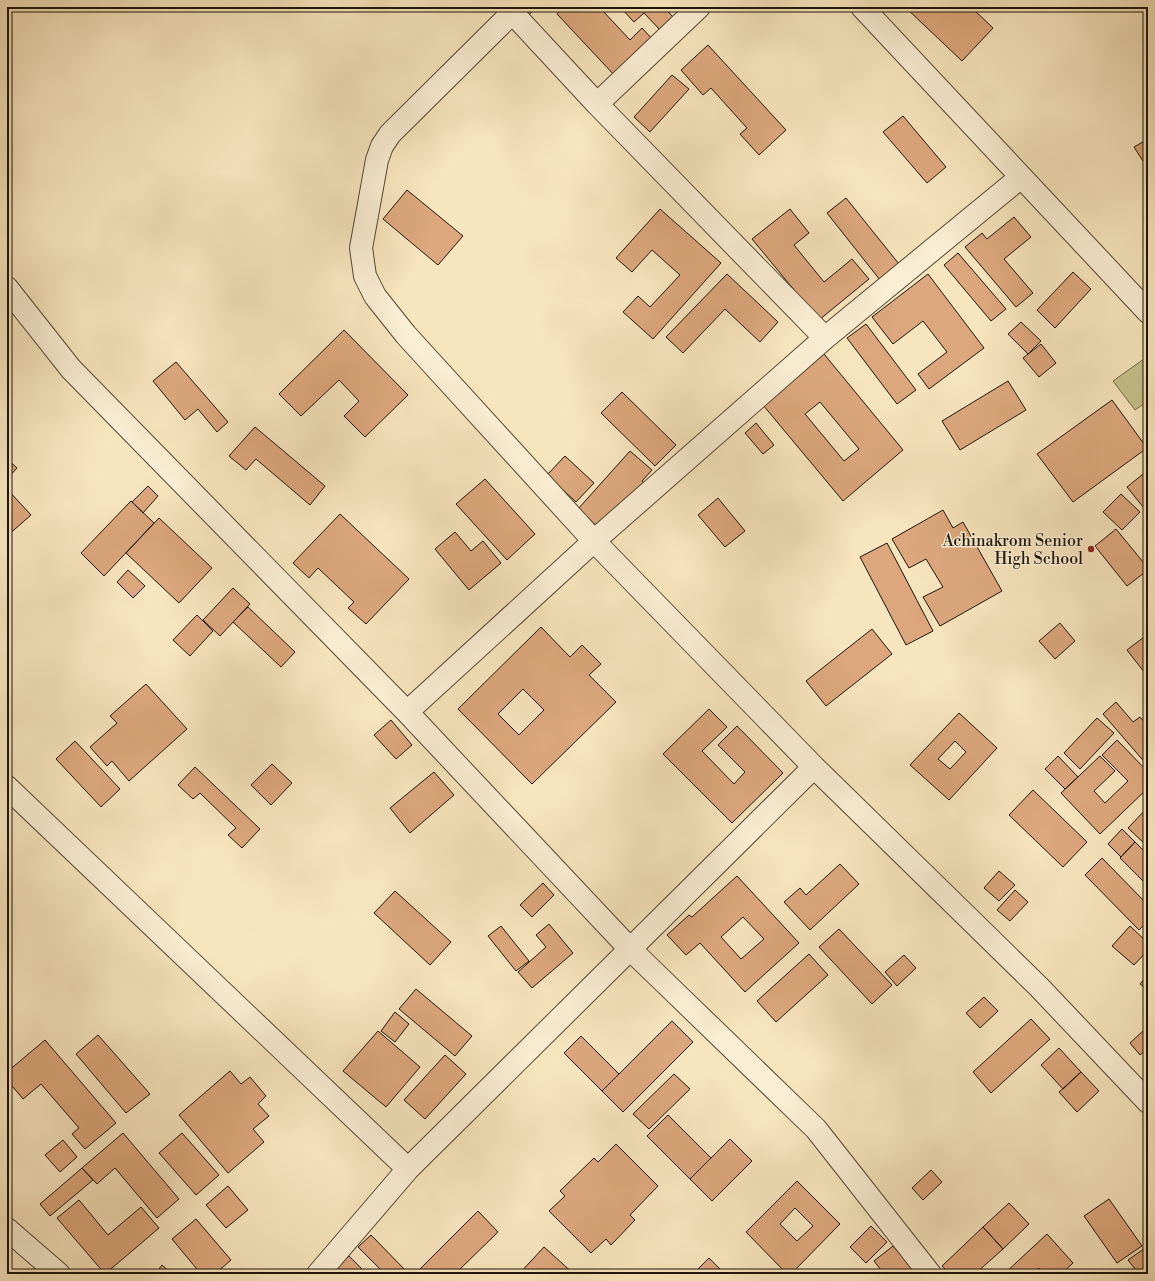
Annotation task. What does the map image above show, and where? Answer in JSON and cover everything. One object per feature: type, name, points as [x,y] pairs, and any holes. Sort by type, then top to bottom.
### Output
[{"type":"street","points":[[597,104],[699,7]]},
{"type":"street","points":[[862,7],[1148,312]]},
{"type":"street","points":[[825,338],[597,104],[509,10],[390,134],[382,146],[377,160],[361,248],[365,276],[375,296],[406,335],[594,541],[814,767],[1038,987],[1148,1102]]},
{"type":"street","points":[[407,712],[594,541],[825,338],[1021,177]]},
{"type":"street","points":[[7,288],[71,369],[407,712],[630,948],[816,1129],[930,1274]]},
{"type":"street","points":[[318,1274],[408,1169],[814,767]]},
{"type":"street","points":[[7,787],[408,1169]]},
{"type":"street","points":[[7,1229],[59,1274]]},
{"type":"shaded area","points":[[1148,356],[1148,401],[1135,410],[1113,381]]},
{"type":"building","points":[[518,7],[536,7],[528,16]]},
{"type":"building","points":[[564,7],[606,7],[602,10],[630,40],[642,28],[654,41],[616,77],[557,14]]},
{"type":"building","points":[[620,7],[664,7],[673,17],[660,30],[644,13],[634,22]]},
{"type":"building","points":[[905,7],[971,7],[993,28],[962,61]]},
{"type":"building","points":[[708,45],[786,130],[759,155],[740,134],[747,128],[711,88],[703,95],[681,70]]},
{"type":"building","points":[[672,75],[689,89],[650,132],[634,117]]},
{"type":"building","points":[[903,116],[946,167],[927,183],[883,132]]},
{"type":"building","points":[[1148,139],[1148,169],[1134,147]]},
{"type":"building","points":[[407,190],[463,236],[438,265],[383,219]]},
{"type":"building","points":[[846,198],[899,264],[880,280],[827,213]]},
{"type":"building","points":[[660,209],[721,263],[653,339],[623,312],[638,296],[650,307],[680,275],[652,250],[632,272],[616,258]]},
{"type":"building","points":[[790,209],[809,233],[794,245],[824,282],[852,259],[869,279],[819,320],[752,239]]},
{"type":"building","points":[[1014,217],[1031,237],[1004,259],[1033,293],[1016,307],[965,247],[982,233],[987,239]]},
{"type":"building","points":[[958,253],[1006,309],[991,321],[944,265]]},
{"type":"building","points":[[1073,272],[1091,289],[1055,328],[1037,310]]},
{"type":"building","points":[[727,274],[778,322],[760,342],[725,309],[683,353],[666,337]]},
{"type":"building","points":[[928,274],[984,348],[929,389],[918,374],[947,352],[923,321],[893,344],[872,317]]},
{"type":"building","points":[[1021,322],[1041,341],[1028,354],[1008,334]]},
{"type":"building","points":[[866,324],[916,390],[897,404],[847,338]]},
{"type":"building","points":[[344,330],[408,395],[365,437],[344,416],[359,401],[339,380],[301,416],[279,394]]},
{"type":"building","points":[[1041,344],[1056,363],[1039,377],[1023,358]]},
{"type":"building","points":[[824,354],[903,450],[843,501],[763,405]],"holes":[[[820,402],[859,449],[844,461],[805,414]]]},
{"type":"building","points":[[176,362],[228,422],[217,432],[198,409],[185,420],[153,381]]},
{"type":"building","points":[[1008,381],[1026,410],[960,450],[942,421]]},
{"type":"building","points":[[622,392],[676,445],[655,466],[601,413]]},
{"type":"building","points":[[1112,400],[1147,448],[1073,502],[1037,454]]},
{"type":"building","points":[[756,423],[774,445],[763,454],[745,433]]},
{"type":"building","points":[[255,427],[325,486],[310,505],[256,459],[246,470],[229,456]]},
{"type":"building","points":[[630,451],[652,470],[642,481],[648,486],[600,529],[578,509]]},
{"type":"building","points":[[565,456],[594,483],[576,502],[547,475]]},
{"type":"building","points":[[7,459],[17,468],[7,479]]},
{"type":"building","points":[[1148,470],[1148,513],[1127,487]]},
{"type":"building","points":[[485,479],[535,534],[507,560],[456,504]]},
{"type":"building","points":[[148,486],[158,496],[143,513],[132,502]]},
{"type":"building","points":[[7,489],[31,515],[7,536]]},
{"type":"building","points":[[1121,494],[1140,512],[1122,530],[1103,512]]},
{"type":"building","points":[[718,498],[745,531],[725,547],[698,515]]},
{"type":"building","points":[[131,501],[154,523],[104,576],[81,553]]},
{"type":"building","points":[[943,510],[953,528],[963,522],[1002,591],[940,626],[923,597],[943,587],[926,559],[909,568],[892,539]]},
{"type":"building","points":[[340,514],[409,579],[366,624],[348,608],[354,602],[318,568],[309,578],[293,563]]},
{"type":"building","points":[[159,518],[212,568],[179,603],[126,553]]},
{"type":"building","points":[[1116,529],[1148,568],[1148,570],[1127,586],[1095,546]]},
{"type":"building","points":[[455,532],[471,551],[483,541],[501,563],[469,590],[435,549]]},
{"type":"building","points":[[887,543],[933,631],[906,645],[860,557]]},
{"type":"building","points":[[128,570],[145,586],[133,598],[117,582]]},
{"type":"building","points":[[233,588],[250,604],[220,636],[203,620]]},
{"type":"building","points":[[248,607],[295,652],[281,667],[233,622]]},
{"type":"building","points":[[197,615],[213,631],[190,656],[173,640]]},
{"type":"building","points":[[1060,623],[1075,641],[1055,659],[1039,641]]},
{"type":"building","points":[[541,627],[570,657],[582,645],[601,664],[589,675],[616,702],[532,784],[458,709]],"holes":[[[523,689],[544,710],[519,735],[498,714]]]},
{"type":"building","points":[[872,629],[892,654],[826,706],[806,681]]},
{"type":"building","points":[[1148,634],[1148,677],[1127,650]]},
{"type":"building","points":[[146,684],[187,729],[129,781],[112,761],[107,766],[90,747],[117,723],[110,716]]},
{"type":"building","points":[[1116,702],[1133,722],[1140,717],[1148,726],[1148,766],[1103,714]]},
{"type":"building","points":[[709,709],[727,727],[702,751],[734,784],[745,772],[718,745],[737,726],[783,773],[732,823],[663,754]]},
{"type":"building","points":[[959,713],[997,748],[949,800],[910,765]],"holes":[[[955,741],[966,752],[950,769],[938,759]]]},
{"type":"building","points":[[1097,718],[1114,733],[1080,769],[1064,753]]},
{"type":"building","points":[[391,720],[412,745],[396,759],[374,735]]},
{"type":"building","points":[[1117,740],[1148,772],[1148,788],[1100,834],[1061,793],[1100,756],[1115,771],[1094,791],[1105,803],[1128,781],[1102,755]]},
{"type":"building","points":[[75,741],[120,789],[101,807],[56,759]]},
{"type":"building","points":[[1058,756],[1078,777],[1065,789],[1045,769]]},
{"type":"building","points":[[272,764],[292,783],[271,805],[251,785]]},
{"type":"building","points":[[195,767],[260,829],[242,848],[228,835],[236,828],[200,793],[193,799],[178,785]]},
{"type":"building","points":[[434,772],[454,795],[410,833],[390,808]]},
{"type":"building","points":[[1033,790],[1087,842],[1063,867],[1009,815]]},
{"type":"building","points":[[1148,807],[1148,842],[1146,845],[1128,828]]},
{"type":"building","points":[[1122,829],[1135,842],[1121,857],[1108,844]]},
{"type":"building","points":[[1135,842],[1148,855],[1148,886],[1120,858]]},
{"type":"building","points":[[1102,858],[1148,905],[1148,921],[1139,930],[1085,875]]},
{"type":"building","points":[[840,864],[859,884],[810,930],[784,902],[800,888],[806,895]]},
{"type":"building","points":[[999,871],[1015,885],[999,901],[984,888]]},
{"type":"building","points":[[737,876],[799,943],[745,992],[700,943],[686,955],[667,935],[689,915],[692,917]],"holes":[[[743,917],[764,939],[741,959],[721,937]]]},
{"type":"building","points":[[543,883],[554,895],[532,917],[520,905]]},
{"type":"building","points":[[1015,890],[1028,902],[1010,921],[997,910]]},
{"type":"building","points":[[395,891],[451,942],[430,965],[374,913]]},
{"type":"building","points":[[549,924],[573,953],[532,988],[518,972],[546,947],[536,935]]},
{"type":"building","points":[[501,926],[529,961],[516,971],[488,936]]},
{"type":"building","points":[[1130,926],[1148,943],[1148,950],[1134,965],[1112,946]]},
{"type":"building","points":[[839,929],[892,985],[872,1004],[819,947]]},
{"type":"building","points":[[809,954],[828,975],[776,1022],[757,1001]]},
{"type":"building","points":[[904,955],[916,968],[897,986],[885,972]]},
{"type":"building","points":[[1148,975],[1148,990],[1140,984]]},
{"type":"building","points":[[416,989],[472,1036],[455,1056],[399,1009]]},
{"type":"building","points":[[984,997],[998,1011],[980,1028],[966,1013]]},
{"type":"building","points":[[395,1012],[409,1024],[395,1042],[381,1031]]},
{"type":"building","points":[[1031,1019],[1050,1039],[991,1093],[973,1072]]},
{"type":"building","points":[[672,1021],[693,1042],[623,1112],[602,1091]]},
{"type":"building","points":[[378,1031],[420,1067],[386,1107],[343,1071]]},
{"type":"building","points":[[1143,1031],[1148,1037],[1148,1048],[1140,1055],[1130,1043]]},
{"type":"building","points":[[98,1035],[150,1094],[126,1113],[76,1054]]},
{"type":"building","points":[[581,1036],[619,1074],[602,1091],[564,1053]]},
{"type":"building","points":[[45,1040],[116,1123],[85,1149],[72,1134],[79,1128],[41,1084],[23,1099],[7,1080],[7,1072]]},
{"type":"building","points":[[1059,1048],[1081,1072],[1063,1089],[1041,1065]]},
{"type":"building","points":[[445,1055],[466,1074],[425,1119],[404,1100]]},
{"type":"building","points":[[230,1071],[241,1084],[250,1077],[266,1096],[258,1104],[269,1116],[253,1129],[264,1142],[228,1173],[179,1115]]},
{"type":"building","points":[[1081,1072],[1099,1091],[1077,1112],[1059,1092]]},
{"type":"building","points":[[674,1074],[690,1089],[649,1129],[633,1114]]},
{"type":"building","points":[[668,1115],[711,1158],[690,1179],[647,1136]]},
{"type":"building","points":[[123,1133],[179,1199],[157,1218],[115,1168],[97,1184],[82,1168]]},
{"type":"building","points":[[182,1133],[219,1175],[196,1195],[159,1153]]},
{"type":"building","points":[[730,1139],[752,1161],[712,1201],[690,1179]]},
{"type":"building","points":[[63,1140],[77,1157],[60,1172],[45,1155]]},
{"type":"building","points":[[616,1144],[658,1186],[630,1215],[635,1220],[611,1245],[606,1239],[591,1253],[549,1211],[565,1196],[560,1191],[594,1158],[598,1162]]},
{"type":"building","points":[[82,1168],[93,1180],[50,1216],[40,1204]]},
{"type":"building","points":[[931,1170],[942,1182],[923,1200],[912,1188]]},
{"type":"building","points":[[797,1181],[840,1224],[791,1274],[787,1274],[746,1232]],"holes":[[[795,1208],[813,1226],[797,1241],[780,1224]]]},
{"type":"building","points":[[228,1186],[248,1210],[226,1228],[206,1205]]},
{"type":"building","points":[[1109,1199],[1142,1246],[1117,1263],[1084,1216]]},
{"type":"building","points":[[79,1200],[108,1235],[141,1207],[159,1228],[105,1274],[57,1218]]},
{"type":"building","points":[[1009,1203],[1029,1224],[1003,1249],[983,1227]]},
{"type":"building","points":[[478,1211],[498,1232],[455,1274],[415,1274]]},
{"type":"building","points":[[196,1219],[231,1260],[215,1274],[201,1274],[172,1239]]},
{"type":"building","points":[[871,1226],[887,1242],[866,1263],[850,1247]]},
{"type":"building","points":[[983,1227],[1003,1249],[975,1274],[950,1274],[942,1266]]},
{"type":"building","points":[[1047,1234],[1073,1263],[1061,1274],[1044,1274],[1039,1268],[1033,1274],[1004,1274]]},
{"type":"building","points":[[371,1235],[409,1274],[385,1274],[358,1247]]},
{"type":"building","points":[[893,1246],[917,1274],[884,1274],[874,1261]]},
{"type":"building","points":[[1148,1246],[1148,1274],[1139,1274],[1128,1260]]},
{"type":"building","points":[[544,1247],[574,1274],[519,1274]]},
{"type":"building","points":[[349,1256],[367,1274],[332,1273]]},
{"type":"building","points":[[709,1258],[725,1274],[693,1274]]},
{"type":"building","points":[[162,1265],[172,1274],[155,1274]]},
{"type":"place","name":"Achinakrom Senior High School","points":[[1091,549]]}]
